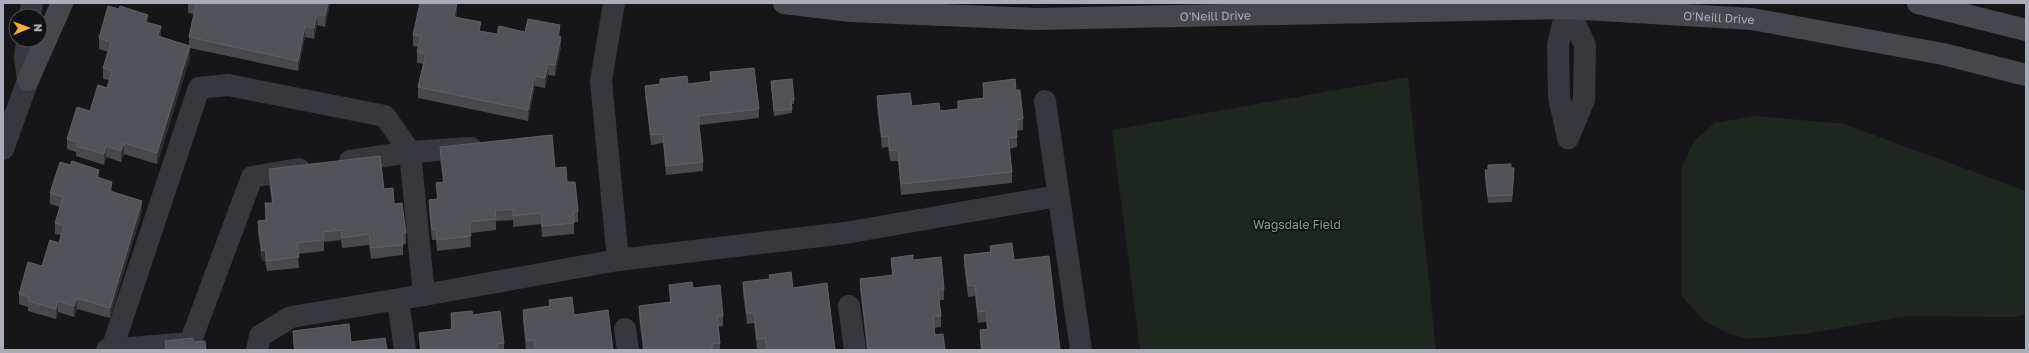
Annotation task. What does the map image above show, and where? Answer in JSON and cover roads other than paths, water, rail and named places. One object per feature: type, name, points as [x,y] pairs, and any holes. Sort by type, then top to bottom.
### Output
[{"type":"main road","points":[[28,80],[62,3]]},
{"type":"main road","name":"O'Neill Drive","points":[[784,3],[850,11],[1036,19],[1568,5],[1752,19],[1943,54],[2026,76]]},
{"type":"main road","points":[[1918,3],[2026,30]]},
{"type":"street","points":[[614,3],[601,81],[618,260]]},
{"type":"street","points":[[3,149],[28,80],[25,58],[26,48]]},
{"type":"street","points":[[424,296],[410,152],[385,116],[228,85],[199,88],[109,350],[190,343],[252,177],[410,152],[489,146]]},
{"type":"street","points":[[1045,101],[1081,350]]},
{"type":"street","points":[[257,350],[260,336],[291,317],[424,296],[618,260],[845,233],[1058,196]]},
{"type":"street","points":[[398,300],[405,350]]},
{"type":"street","points":[[849,306],[855,350]]},
{"type":"street","points":[[625,329],[628,350]]},
{"type":"park label","name":"Wagsdale Field","points":[[1297,224]]}]
